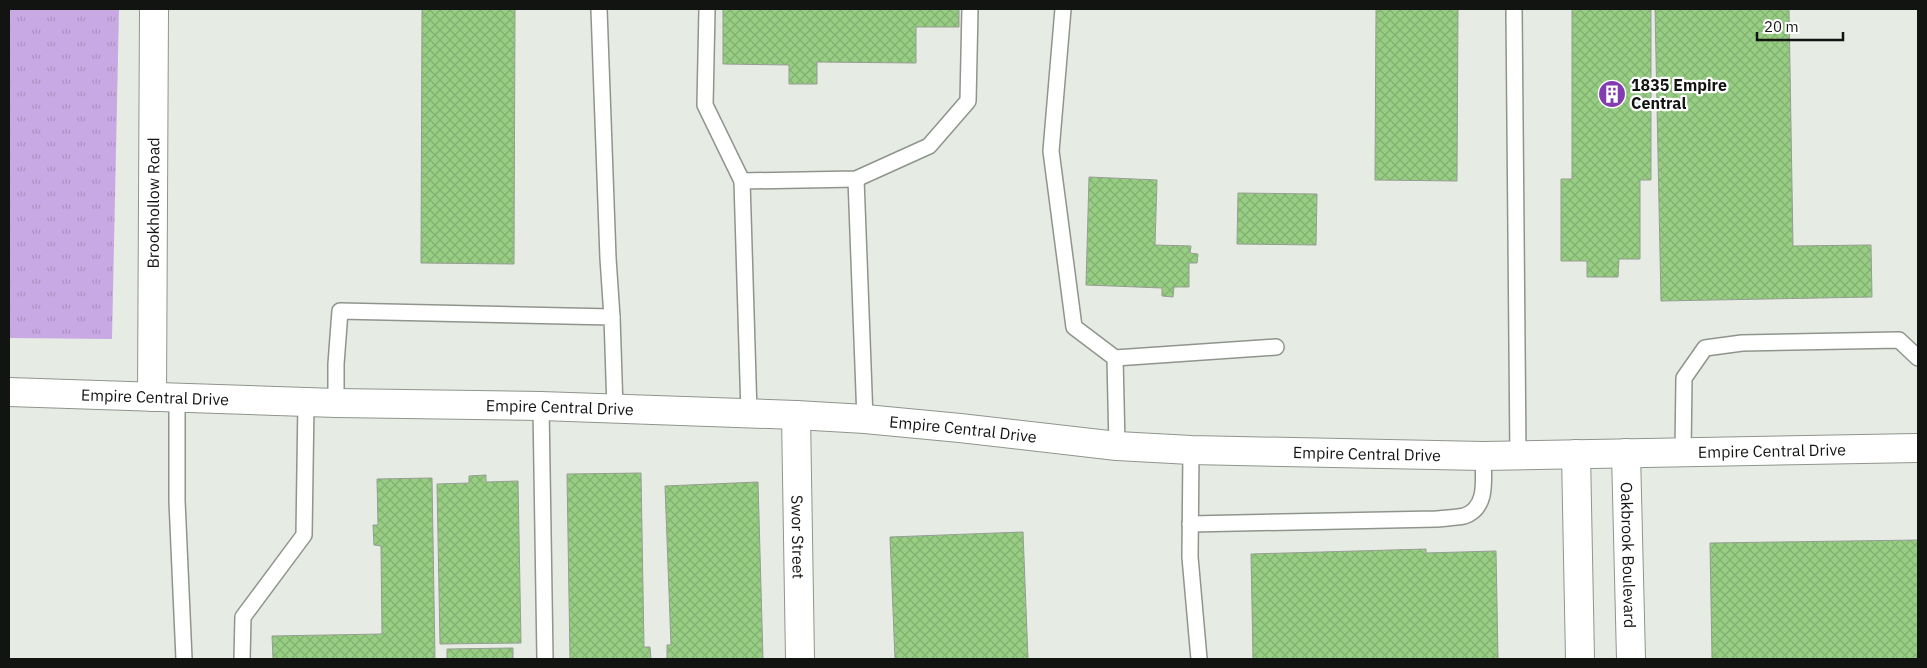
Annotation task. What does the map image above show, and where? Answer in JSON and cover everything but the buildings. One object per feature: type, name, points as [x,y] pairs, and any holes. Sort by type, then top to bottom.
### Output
[{"type":"street","name":"Brookhollow Road","points":[[154,9],[164,398]]},
{"type":"street","name":"Empire Central Drive","points":[[9,392],[336,403],[541,406],[796,415],[865,419],[1117,446],[1191,450],[1518,456],[1918,448]]},
{"type":"street","name":"Swor Street","points":[[796,415],[800,659]]},
{"type":"street","name":"Oakbrook Boulevard","points":[[1626,453],[1631,659]]},
{"type":"street","points":[[1576,454],[1580,659]]},
{"type":"lane","points":[[599,9],[615,409]]},
{"type":"lane","points":[[706,9],[705,106],[742,181],[748,413]]},
{"type":"lane","points":[[742,181],[856,178],[929,146],[968,101],[970,9]]},
{"type":"lane","points":[[1063,9],[1051,151],[1074,327],[1115,358],[1276,346]]},
{"type":"lane","points":[[1514,9],[1518,456]]},
{"type":"lane","points":[[856,178],[865,419]]},
{"type":"lane","points":[[336,403],[336,364],[340,310],[612,317]]},
{"type":"lane","points":[[1683,452],[1684,378],[1705,348],[1742,343],[1899,340],[1918,358]]},
{"type":"lane","points":[[1115,358],[1117,446]]},
{"type":"lane","points":[[164,398],[177,501],[184,659]]},
{"type":"lane","points":[[242,659],[243,617],[304,535],[306,402]]},
{"type":"lane","points":[[541,406],[545,659]]},
{"type":"lane","points":[[1191,450],[1190,557],[1199,659]]},
{"type":"lane","points":[[1190,524],[1436,519],[1464,516],[1478,506],[1483,495],[1483,456]]},
{"type":"green space","points":[[9,9],[119,9],[112,339],[9,338]]},
{"type":"place","name":"1835 Empire Central","points":[[1612,94]]}]
